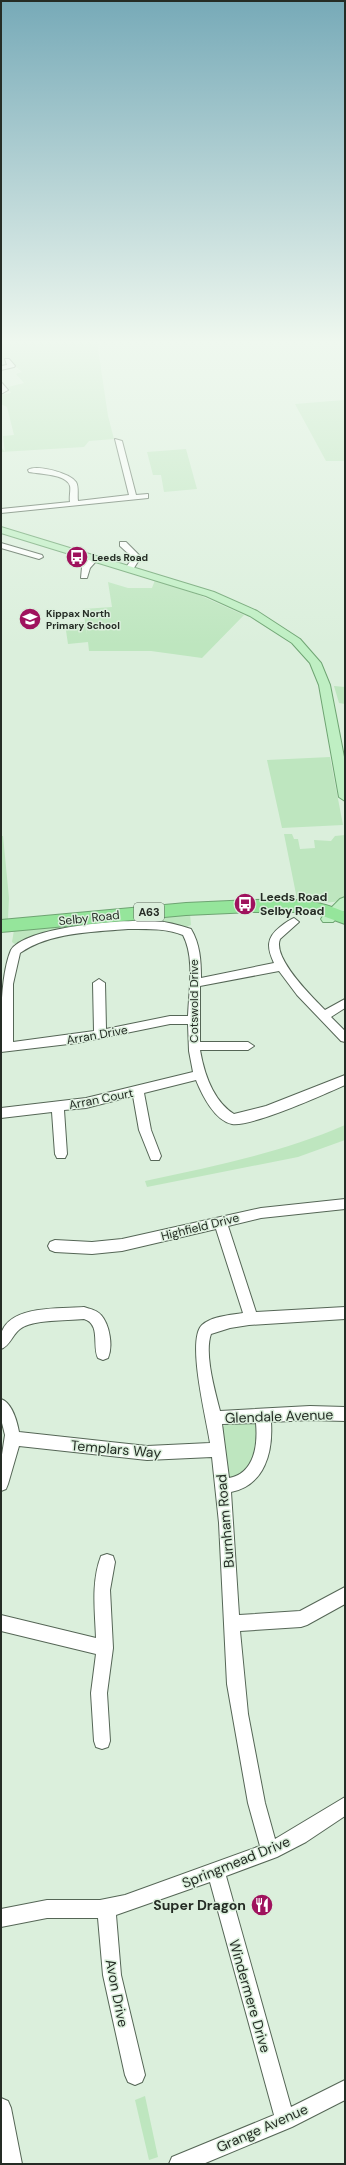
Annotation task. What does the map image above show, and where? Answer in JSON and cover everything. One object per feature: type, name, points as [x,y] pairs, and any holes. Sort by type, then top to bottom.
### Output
[{"type":"highway","name":"Selby Road","points":[[1,926],[186,909],[264,906],[295,914],[340,917]]},
{"type":"main road","points":[[2,532],[210,594],[236,605],[284,632],[306,651],[319,670],[328,698],[345,797]]},
{"type":"street","points":[[119,443],[133,497]]},
{"type":"street","points":[[52,464],[53,473]]},
{"type":"street","points":[[32,470],[53,473],[72,482],[74,503]]},
{"type":"street","points":[[1,511],[145,496]]},
{"type":"street","points":[[123,544],[135,555],[135,560],[128,569]]},
{"type":"street","points":[[1,545],[40,557]]},
{"type":"street","points":[[84,576],[86,567],[94,559]]},
{"type":"street","points":[[295,914],[276,937],[272,945],[273,953],[280,966],[345,1038]]},
{"type":"street","name":"Cotswold Drive","points":[[4,1048],[7,994],[13,959],[19,948],[39,938],[71,931],[108,926],[147,925],[181,928],[187,932],[192,944],[195,984],[193,1020],[194,1046],[199,1075],[205,1087],[225,1115],[237,1119],[288,1104],[345,1080]]},
{"type":"street","points":[[195,984],[280,966]]},
{"type":"street","points":[[99,983],[100,1035]]},
{"type":"street","points":[[324,1016],[345,1003]]},
{"type":"street","name":"Arran Drive","points":[[4,1048],[100,1035],[160,1022],[193,1020]]},
{"type":"street","points":[[194,1046],[248,1046]]},
{"type":"street","name":"Arran Court","points":[[1,1113],[58,1107],[138,1092],[199,1075]]},
{"type":"street","points":[[138,1092],[145,1130],[155,1156]]},
{"type":"street","points":[[58,1107],[61,1154]]},
{"type":"street","name":"Highfield Drive","points":[[55,1246],[92,1248],[122,1245],[280,1209],[345,1204]]},
{"type":"street","points":[[220,1222],[252,1319]]},
{"type":"street","points":[[1,1343],[13,1326],[25,1318],[90,1313],[99,1320],[101,1325],[103,1354]]},
{"type":"street","name":"Burnham Road","points":[[271,1851],[261,1824],[242,1719],[233,1655],[223,1486],[214,1418],[206,1381],[203,1335],[209,1327],[214,1325],[252,1319],[301,1314],[345,1313]]},
{"type":"street","points":[[1,1406],[10,1420],[14,1438],[1,1484]]},
{"type":"street","name":"Glendale Avenue","points":[[214,1418],[263,1415],[345,1414]]},
{"type":"street","points":[[223,1486],[244,1481],[257,1466],[264,1444],[263,1415]]},
{"type":"street","name":"Templars Way","points":[[14,1438],[147,1453],[218,1450]]},
{"type":"street","points":[[102,1742],[99,1693],[105,1648],[102,1590],[107,1562]]},
{"type":"street","points":[[232,1624],[301,1619],[330,1605],[345,1595]]},
{"type":"street","points":[[1,1623],[105,1648]]},
{"type":"street","name":"Springmead Drive","points":[[1,1918],[47,1908],[106,1909],[125,1904],[271,1851],[300,1836],[345,1806]]},
{"type":"street","name":"Windermere Drive","points":[[216,1872],[285,2120]]},
{"type":"street","name":"Avon Drive","points":[[106,1909],[112,1975],[135,2075]]},
{"type":"street","name":"Grange Avenue","points":[[179,2164],[285,2120],[345,2090]]},
{"type":"street","points":[[1,2108],[7,2157]]},
{"type":"green space","points":[[4,443],[87,443],[84,447],[5,452]]},
{"type":"green space","points":[[316,443],[345,443],[345,461],[326,461]]},
{"type":"green space","points":[[186,449],[197,489],[164,492],[161,475],[153,475],[147,452]]},
{"type":"green space","points":[[155,580],[197,594],[244,615],[202,658],[151,651],[89,651],[88,642],[68,644],[65,624],[84,622],[87,634],[83,609],[112,607],[108,582],[128,588],[152,588]]},
{"type":"green space","points":[[334,686],[345,687],[345,704],[339,703]]},
{"type":"green space","points":[[330,757],[343,825],[282,828],[267,760]]},
{"type":"green space","points":[[284,834],[292,834],[294,839],[298,839],[300,849],[315,848],[314,840],[331,841],[335,836],[345,835],[345,897],[328,903],[297,899]]},
{"type":"green space","points":[[1,836],[3,836],[9,898],[8,919],[6,921],[1,921]]},
{"type":"green space","points":[[190,914],[191,925],[186,927],[116,922]]},
{"type":"green space","points":[[67,927],[39,935],[16,945],[12,942],[14,930]]},
{"type":"green space","points":[[345,1125],[345,1140],[298,1157],[147,1187],[145,1181],[272,1151],[321,1135]]},
{"type":"green space","points":[[226,1423],[258,1423],[262,1434],[247,1472],[231,1478],[228,1476],[222,1429]]},
{"type":"green space","points":[[145,2096],[158,2157],[149,2160],[135,2100]]},
{"type":"place","name":"Leeds Road","points":[[77,557]]},
{"type":"place","name":"Kippax North Primary School","points":[[30,619]]},
{"type":"place","name":"Leeds Road Selby Road","points":[[245,904]]},
{"type":"place","name":"Super Dragon","points":[[262,1905]]}]
